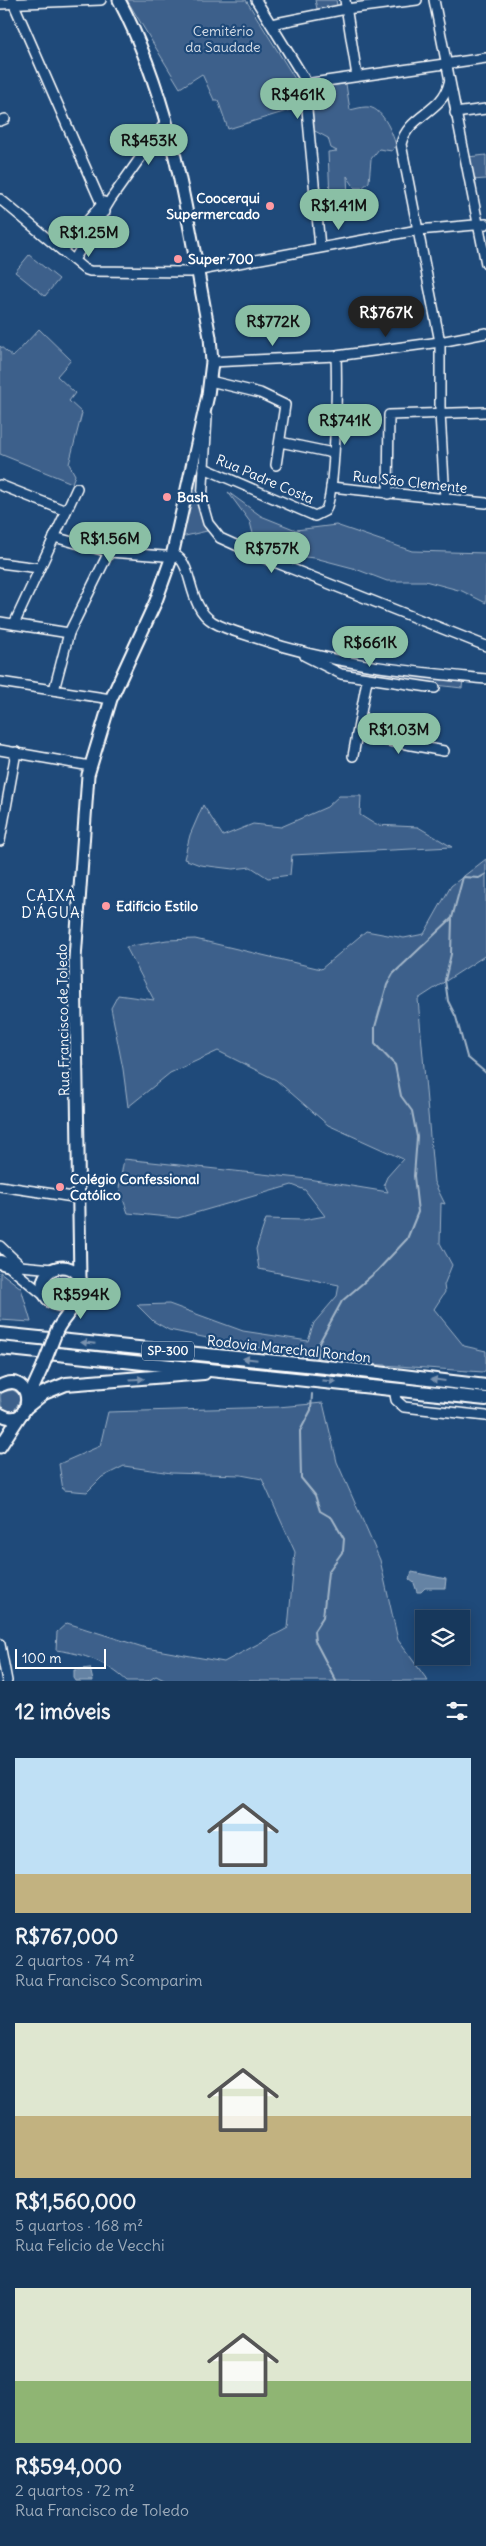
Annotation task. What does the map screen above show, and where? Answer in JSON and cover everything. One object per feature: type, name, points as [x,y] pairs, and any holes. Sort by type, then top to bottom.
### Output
[{"type":"highway","name":"Rodovia Marechal Rondon","points":[[0,1334],[336,1368],[486,1386]]},
{"type":"highway","name":"Rodovia Marechal Rondon","points":[[0,1348],[486,1399]]},
{"type":"highway","points":[[25,1407],[44,1393],[66,1384],[185,1376],[224,1370]]},
{"type":"main road","name":"Rua Francisco de Toledo","points":[[80,1279],[75,959],[85,803],[90,766],[111,699],[156,600],[172,556],[208,395],[212,362],[210,337],[167,120],[143,48],[120,0]]},
{"type":"main road","points":[[58,1328],[42,1284],[48,1272],[57,1268],[78,1245]]},
{"type":"main road","points":[[0,1446],[25,1407],[58,1328],[81,1292],[80,1279],[72,1270],[57,1268]]},
{"type":"main road","points":[[47,1298],[61,1306],[68,1305],[78,1297]]},
{"type":"main road","points":[[0,1386],[27,1380],[42,1368]]},
{"type":"main road","points":[[13,1383],[21,1387],[25,1407]]},
{"type":"main road","points":[[0,1446],[3,1432],[0,1414],[12,1417],[25,1407]]},
{"type":"street","points":[[0,4],[101,0]]},
{"type":"street","points":[[256,0],[304,78],[320,247]]},
{"type":"street","points":[[271,24],[346,5],[417,0]]},
{"type":"street","points":[[434,0],[455,112],[482,224],[486,264]]},
{"type":"street","points":[[13,2],[103,208]]},
{"type":"street","points":[[346,5],[357,76]]},
{"type":"street","points":[[305,84],[486,58]]},
{"type":"street","points":[[446,499],[440,413],[440,342],[401,144],[405,131],[411,124],[440,102],[447,93],[449,83]]},
{"type":"street","points":[[455,112],[486,109]]},
{"type":"street","points":[[62,250],[111,199],[167,120]]},
{"type":"street","points":[[0,199],[84,269],[90,271],[197,270],[418,230],[482,224]]},
{"type":"street","points":[[74,260],[103,208]]},
{"type":"street","points":[[212,362],[336,356],[440,342],[486,333]]},
{"type":"street","points":[[331,487],[338,384],[336,356]]},
{"type":"street","points":[[210,381],[260,393],[286,405],[276,465]]},
{"type":"street","points":[[208,395],[202,502],[208,523],[220,538],[235,546],[486,646]]},
{"type":"street","points":[[388,494],[388,417],[391,415],[486,412]]},
{"type":"street","points":[[280,442],[333,453]]},
{"type":"street","name":"Rua Padre Costa","points":[[204,468],[315,516],[328,507],[331,487]]},
{"type":"street","points":[[0,485],[66,511]]},
{"type":"street","name":"Rua São Clemente","points":[[331,487],[486,503]]},
{"type":"street","points":[[14,624],[77,488]]},
{"type":"street","points":[[54,537],[109,552],[178,557],[182,562],[195,600],[205,616],[212,622],[302,654],[361,666],[486,679]]},
{"type":"street","points":[[54,690],[68,633],[109,552]]},
{"type":"street","points":[[0,563],[39,568]]},
{"type":"street","points":[[0,622],[68,633]]},
{"type":"street","points":[[302,654],[316,664],[341,674],[367,680],[434,688]]},
{"type":"street","points":[[354,756],[367,680]]},
{"type":"street","points":[[0,682],[111,699]]},
{"type":"street","points":[[357,735],[444,751]]},
{"type":"street","points":[[0,750],[90,766]]},
{"type":"street","points":[[0,841],[4,792],[16,752]]},
{"type":"street","points":[[0,1186],[80,1198]]},
{"type":"street","points":[[0,1246],[22,1267]]},
{"type":"street","points":[[2,1262],[22,1267],[57,1268]]},
{"type":"street","points":[[2,1262],[47,1298]]},
{"type":"street","points":[[394,1389],[396,1400],[404,1407],[486,1416]]},
{"type":"street","points":[[0,1644],[7,1681]]},
{"type":"green space","name":"Cemitério da Saudade","points":[[127,0],[246,0],[300,87],[303,106],[228,129],[218,100],[214,100],[202,74],[180,88]]},
{"type":"green space","points":[[315,0],[336,0],[338,10],[318,13]]},
{"type":"green space","points":[[346,84],[350,110],[366,107],[377,111],[386,121],[396,145],[392,151],[379,149],[371,159],[369,182],[362,188],[355,188],[347,176],[348,197],[330,198],[328,152],[337,151],[331,148],[328,138],[313,130],[308,87]]},
{"type":"green space","points":[[486,155],[486,179],[472,180],[468,157]]},
{"type":"green space","points":[[29,255],[59,279],[45,296],[15,272]]},
{"type":"green space","points":[[39,329],[71,360],[57,376],[75,393],[69,401],[82,413],[69,464],[75,475],[72,483],[0,454],[0,346],[13,357]]},
{"type":"green space","points":[[202,440],[197,504],[207,531],[181,537]]},
{"type":"green space","points":[[228,492],[261,516],[296,530],[336,525],[412,551],[486,553],[486,603],[462,591],[425,581],[387,581],[353,568],[315,558],[284,555],[257,549],[250,522]]},
{"type":"green space","points":[[317,660],[355,668],[463,680],[462,688],[370,676],[334,667]]},
{"type":"green space","points":[[339,796],[361,796],[360,815],[376,825],[418,827],[452,847],[292,855],[290,875],[268,878],[251,867],[233,869],[200,865],[184,859],[190,835],[203,805],[223,836],[253,824],[281,827],[327,807]]},
{"type":"green space","points":[[486,859],[486,955],[418,999],[434,1182],[445,1204],[441,1203],[440,1243],[452,1265],[444,1285],[445,1292],[434,1309],[464,1346],[486,1351],[486,1370],[483,1372],[355,1363],[236,1344],[169,1330],[153,1321],[137,1305],[169,1304],[243,1331],[308,1341],[314,1323],[337,1296],[339,1285],[259,1269],[256,1249],[266,1219],[303,1220],[325,1216],[305,1190],[292,1185],[178,1218],[128,1213],[119,1188],[124,1159],[308,1179],[388,1192],[384,1184],[387,1177],[403,1159],[328,1125],[276,1080],[218,1051],[170,1073],[128,1107],[123,1069],[111,1008],[118,995],[154,1000],[126,947],[167,940],[195,939],[321,969],[366,931],[404,938],[424,934],[451,886]]},
{"type":"green space","points":[[58,1271],[72,1274],[78,1287],[75,1294],[63,1302],[49,1295],[47,1281]]},
{"type":"green space","points":[[0,1272],[21,1288],[31,1322],[0,1320]]},
{"type":"green space","points":[[13,1390],[22,1396],[13,1413],[2,1412],[0,1396],[2,1392]]},
{"type":"green space","points":[[323,1403],[337,1462],[380,1560],[398,1640],[428,1681],[166,1681],[156,1676],[148,1681],[127,1681],[119,1674],[94,1660],[56,1650],[57,1632],[67,1623],[146,1648],[224,1662],[288,1628],[295,1552],[262,1479],[241,1475],[171,1473],[124,1466],[102,1477],[87,1492],[63,1490],[59,1464],[100,1446],[108,1412],[278,1407]]},
{"type":"shaded area","points":[[412,1572],[446,1579],[445,1588],[425,1588],[421,1592],[417,1592],[414,1583],[409,1579]]},
{"type":"shaded area","points":[[90,1668],[93,1681],[76,1681],[74,1670]]},
{"type":"waterway","points":[[316,1361],[319,1343],[342,1301],[377,1271],[407,1239],[418,1212],[414,1176],[417,1137],[412,1111],[401,1096],[395,1065],[375,1044],[375,1027],[387,985],[393,974],[452,918],[463,877],[479,878],[486,874]]},
{"type":"waterway","points":[[452,919],[451,954],[445,980],[448,1001],[456,1017],[467,1057],[486,1073]]},
{"type":"waterway","points":[[312,1394],[311,1410],[300,1431],[301,1478],[315,1495],[320,1511],[332,1518],[344,1539],[343,1551],[328,1572],[323,1617],[314,1631],[315,1641],[336,1681]]},
{"type":"place","name":"Coocerqui Supermercado","points":[[270,206]]},
{"type":"place","name":"Super 700","points":[[178,259]]},
{"type":"place","name":"Bash","points":[[167,497]]},
{"type":"place","name":"Edifício Estilo","points":[[106,906]]},
{"type":"place","name":"Colégio Confessional Católico","points":[[60,1187]]},
{"type":"district","name":"CAIXA D'ÁGUA","points":[[51,904]]}]
